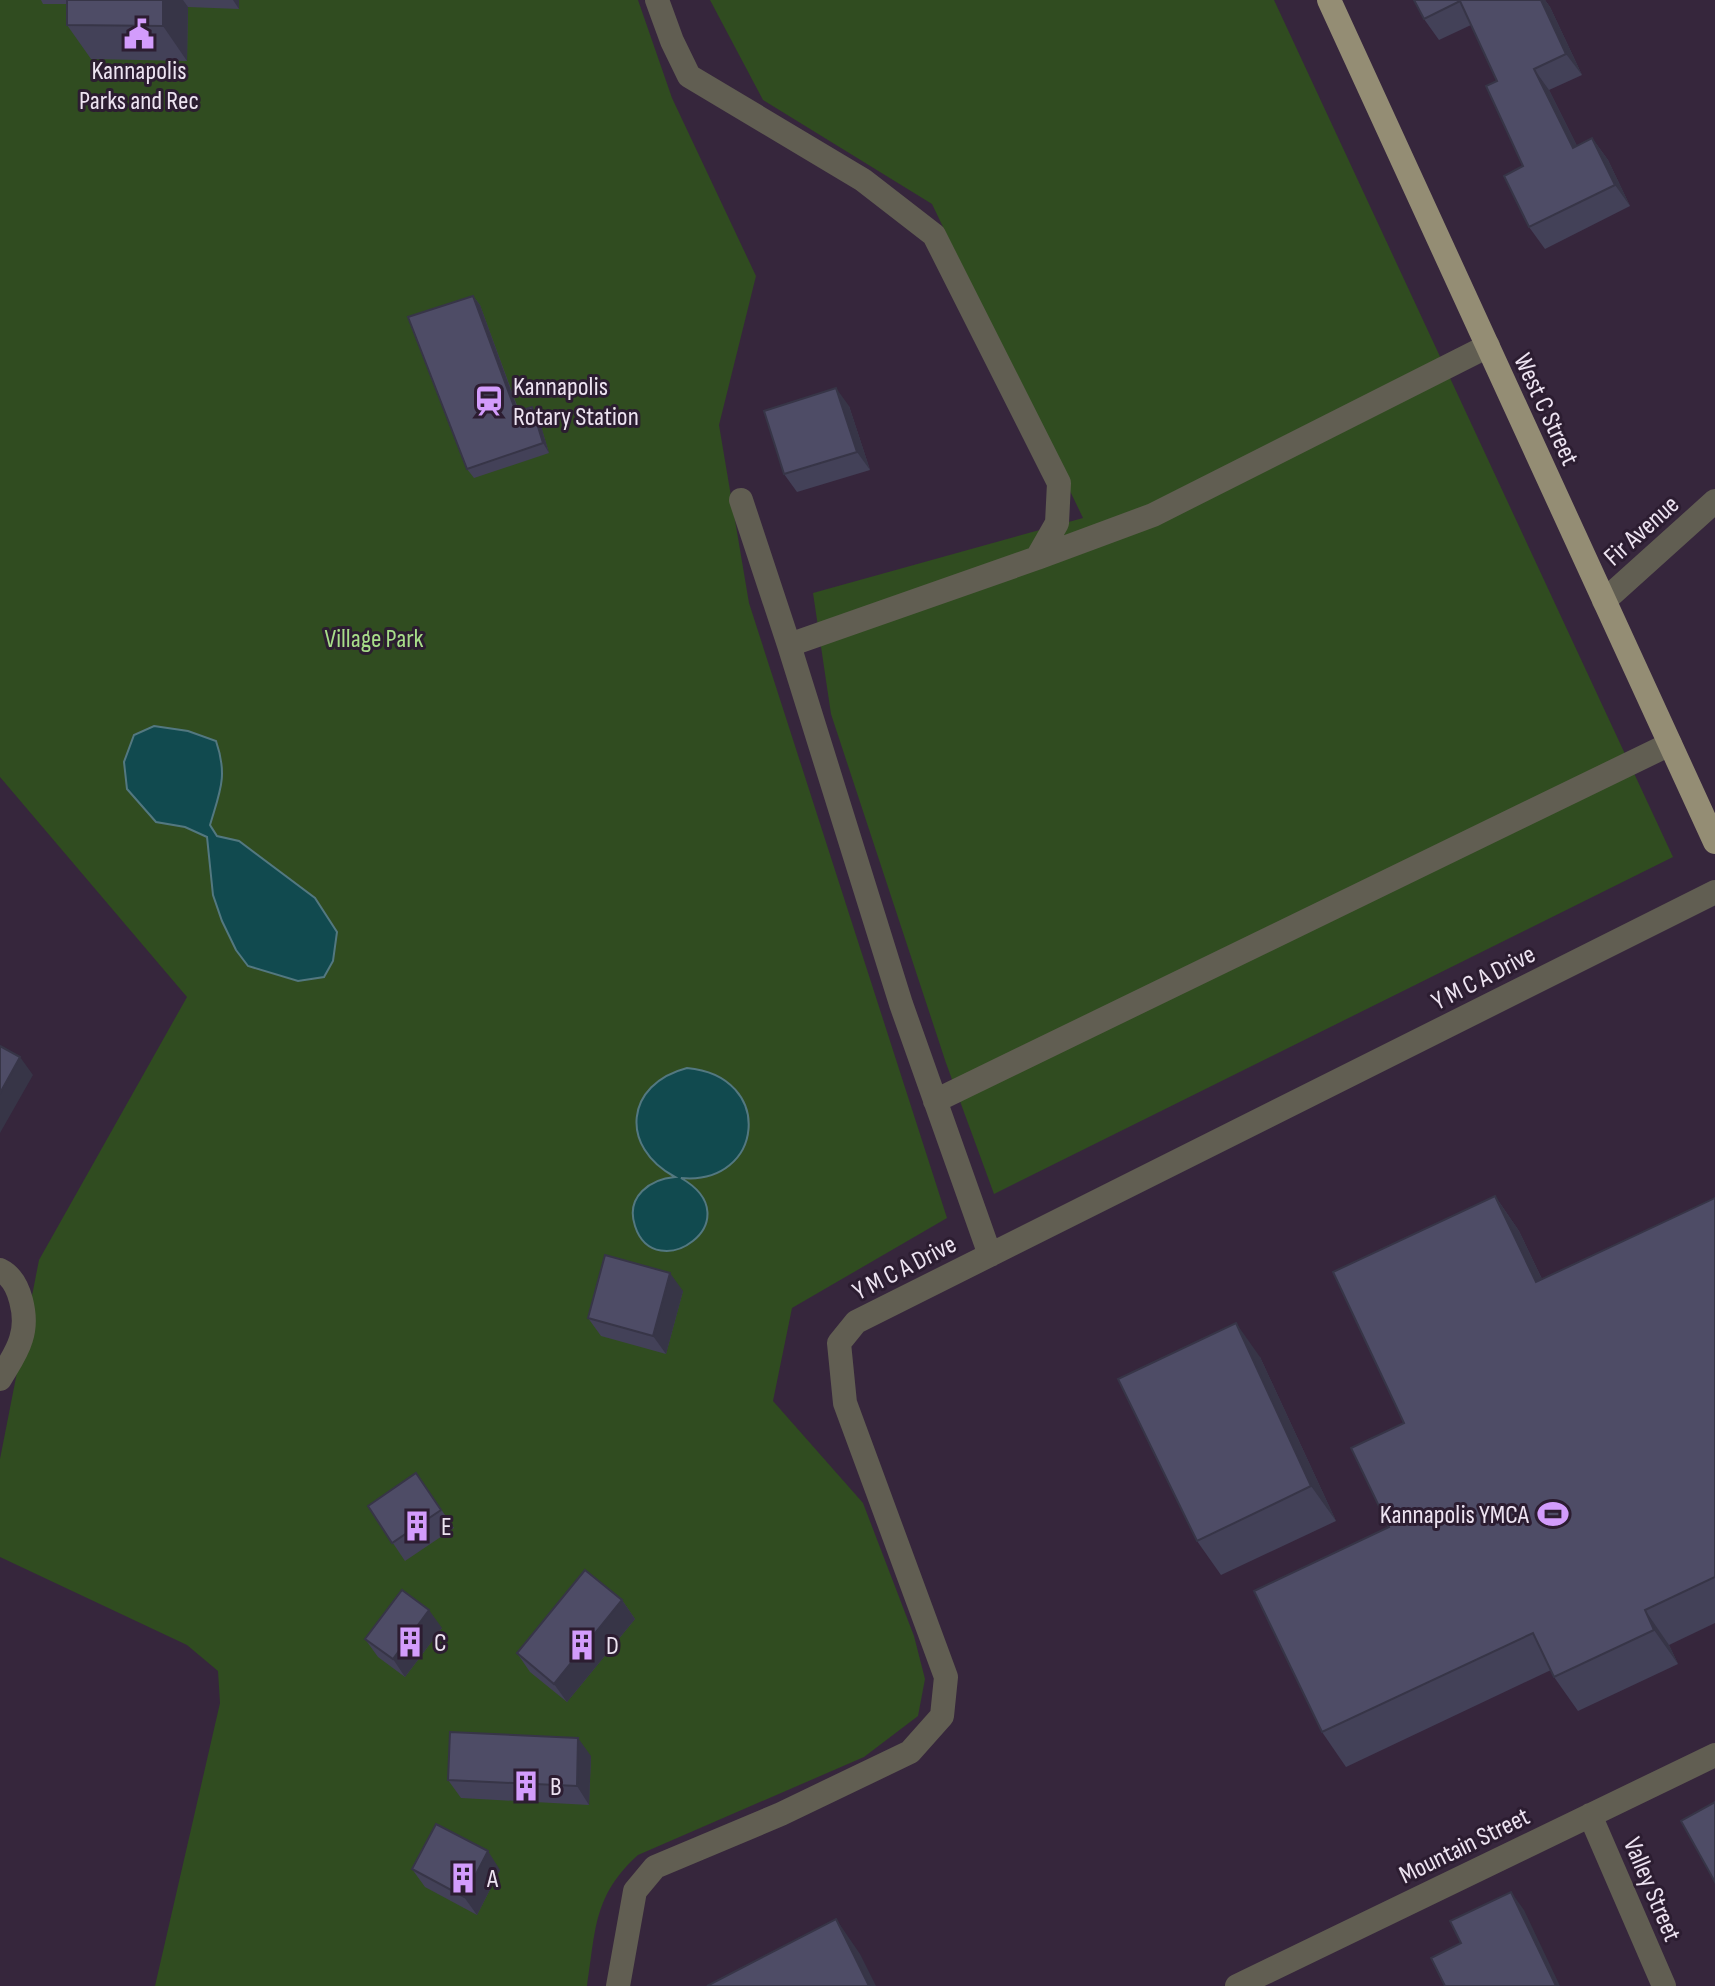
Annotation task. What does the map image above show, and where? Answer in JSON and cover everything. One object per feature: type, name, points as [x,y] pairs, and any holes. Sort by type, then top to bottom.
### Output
[{"type":"main road","name":"West C Street","points":[[1329,0],[1715,842]]},
{"type":"street","points":[[657,0],[689,76],[863,180],[934,235],[1059,483],[1057,523],[1037,558]]},
{"type":"street","points":[[789,645],[1153,515],[1488,346]]},
{"type":"street","points":[[741,500],[897,990],[990,1255]]},
{"type":"street","name":"Fir Avenue","points":[[1604,601],[1715,501]]},
{"type":"street","points":[[935,1101],[1670,744]]},
{"type":"street","name":"Y M C A Drive","points":[[618,1986],[635,1891],[655,1867],[781,1814],[910,1752],[942,1716],[946,1677],[845,1403],[839,1343],[856,1322],[1715,892]]},
{"type":"street","points":[[0,1270],[7,1273],[23,1301],[22,1338],[0,1379]]},
{"type":"street","name":"Mountain Street","points":[[1237,1986],[1715,1755]]},
{"type":"street","name":"Valley Street","points":[[1590,1815],[1664,1986]]},
{"type":"green space","name":"Village Park","points":[[0,0],[638,0],[672,98],[756,276],[719,425],[749,603],[947,1218],[792,1308],[773,1401],[863,1503],[914,1636],[925,1679],[918,1716],[864,1757],[638,1855],[623,1870],[604,1899],[595,1930],[587,1986],[155,1986],[220,1703],[218,1671],[187,1645],[0,1557],[0,1459],[39,1260],[187,997],[0,777]]},
{"type":"green space","points":[[710,0],[1274,0],[1673,857],[994,1194],[946,1063],[831,714],[813,593],[1083,518],[932,204],[763,100]]},
{"type":"shaded area","points":[[154,726],[188,731],[216,741],[222,774],[210,825],[217,836],[239,841],[315,898],[337,932],[333,961],[324,977],[298,981],[248,966],[236,950],[213,895],[207,837],[185,827],[156,822],[127,789],[124,762],[134,735]]},
{"type":"shaded area","points":[[687,1068],[716,1075],[735,1090],[746,1108],[748,1129],[743,1149],[729,1165],[709,1176],[681,1178],[701,1195],[707,1212],[704,1228],[693,1241],[678,1249],[661,1251],[646,1243],[635,1226],[634,1206],[649,1185],[675,1177],[645,1150],[638,1134],[637,1117],[641,1102],[651,1088],[666,1076]]},
{"type":"building","points":[[67,0],[163,0],[163,26],[67,25]]},
{"type":"building","points":[[1414,0],[1541,0],[1566,54],[1534,69],[1573,148],[1592,138],[1615,185],[1529,227],[1504,176],[1523,166],[1486,86],[1497,81],[1460,1],[1424,19]]},
{"type":"building","points":[[473,296],[516,412],[532,407],[543,443],[467,469],[408,317]]},
{"type":"building","points":[[836,388],[857,452],[784,474],[764,411]]},
{"type":"building","points":[[0,1046],[20,1057],[0,1093]]},
{"type":"building","name":"Kannapolis YMCA","points":[[1495,1196],[1536,1282],[1715,1198],[1715,1577],[1645,1610],[1654,1630],[1554,1677],[1533,1633],[1322,1732],[1254,1591],[1389,1527],[1351,1448],[1404,1423],[1333,1272]]},
{"type":"building","points":[[605,1255],[670,1273],[653,1336],[588,1318]]},
{"type":"building","points":[[1236,1323],[1311,1486],[1197,1541],[1118,1379]]},
{"type":"building","points":[[416,1473],[441,1510],[392,1543],[368,1506]]},
{"type":"building","points":[[585,1570],[622,1600],[554,1684],[517,1653]]},
{"type":"building","points":[[402,1590],[429,1610],[393,1659],[365,1639]]},
{"type":"building","points":[[450,1732],[578,1738],[577,1786],[448,1780]]},
{"type":"building","points":[[1715,1802],[1715,1882],[1681,1821]]},
{"type":"building","points":[[436,1824],[488,1851],[464,1897],[412,1869]]},
{"type":"building","points":[[1511,1892],[1556,1986],[1445,1986],[1431,1958],[1461,1943],[1450,1921]]},
{"type":"building","points":[[836,1919],[869,1986],[707,1986]]},
{"type":"place","name":"Kannapolis Parks and Rec","points":[[139,34]]},
{"type":"place","name":"Kannapolis Rotary Station","points":[[489,401]]},
{"type":"place","name":"Kannapolis YMCA","points":[[1553,1514]]},
{"type":"place","name":"E","points":[[417,1526]]},
{"type":"place","name":"C","points":[[410,1642]]},
{"type":"place","name":"D","points":[[582,1645]]},
{"type":"place","name":"B","points":[[526,1786]]},
{"type":"place","name":"A","points":[[463,1878]]}]
